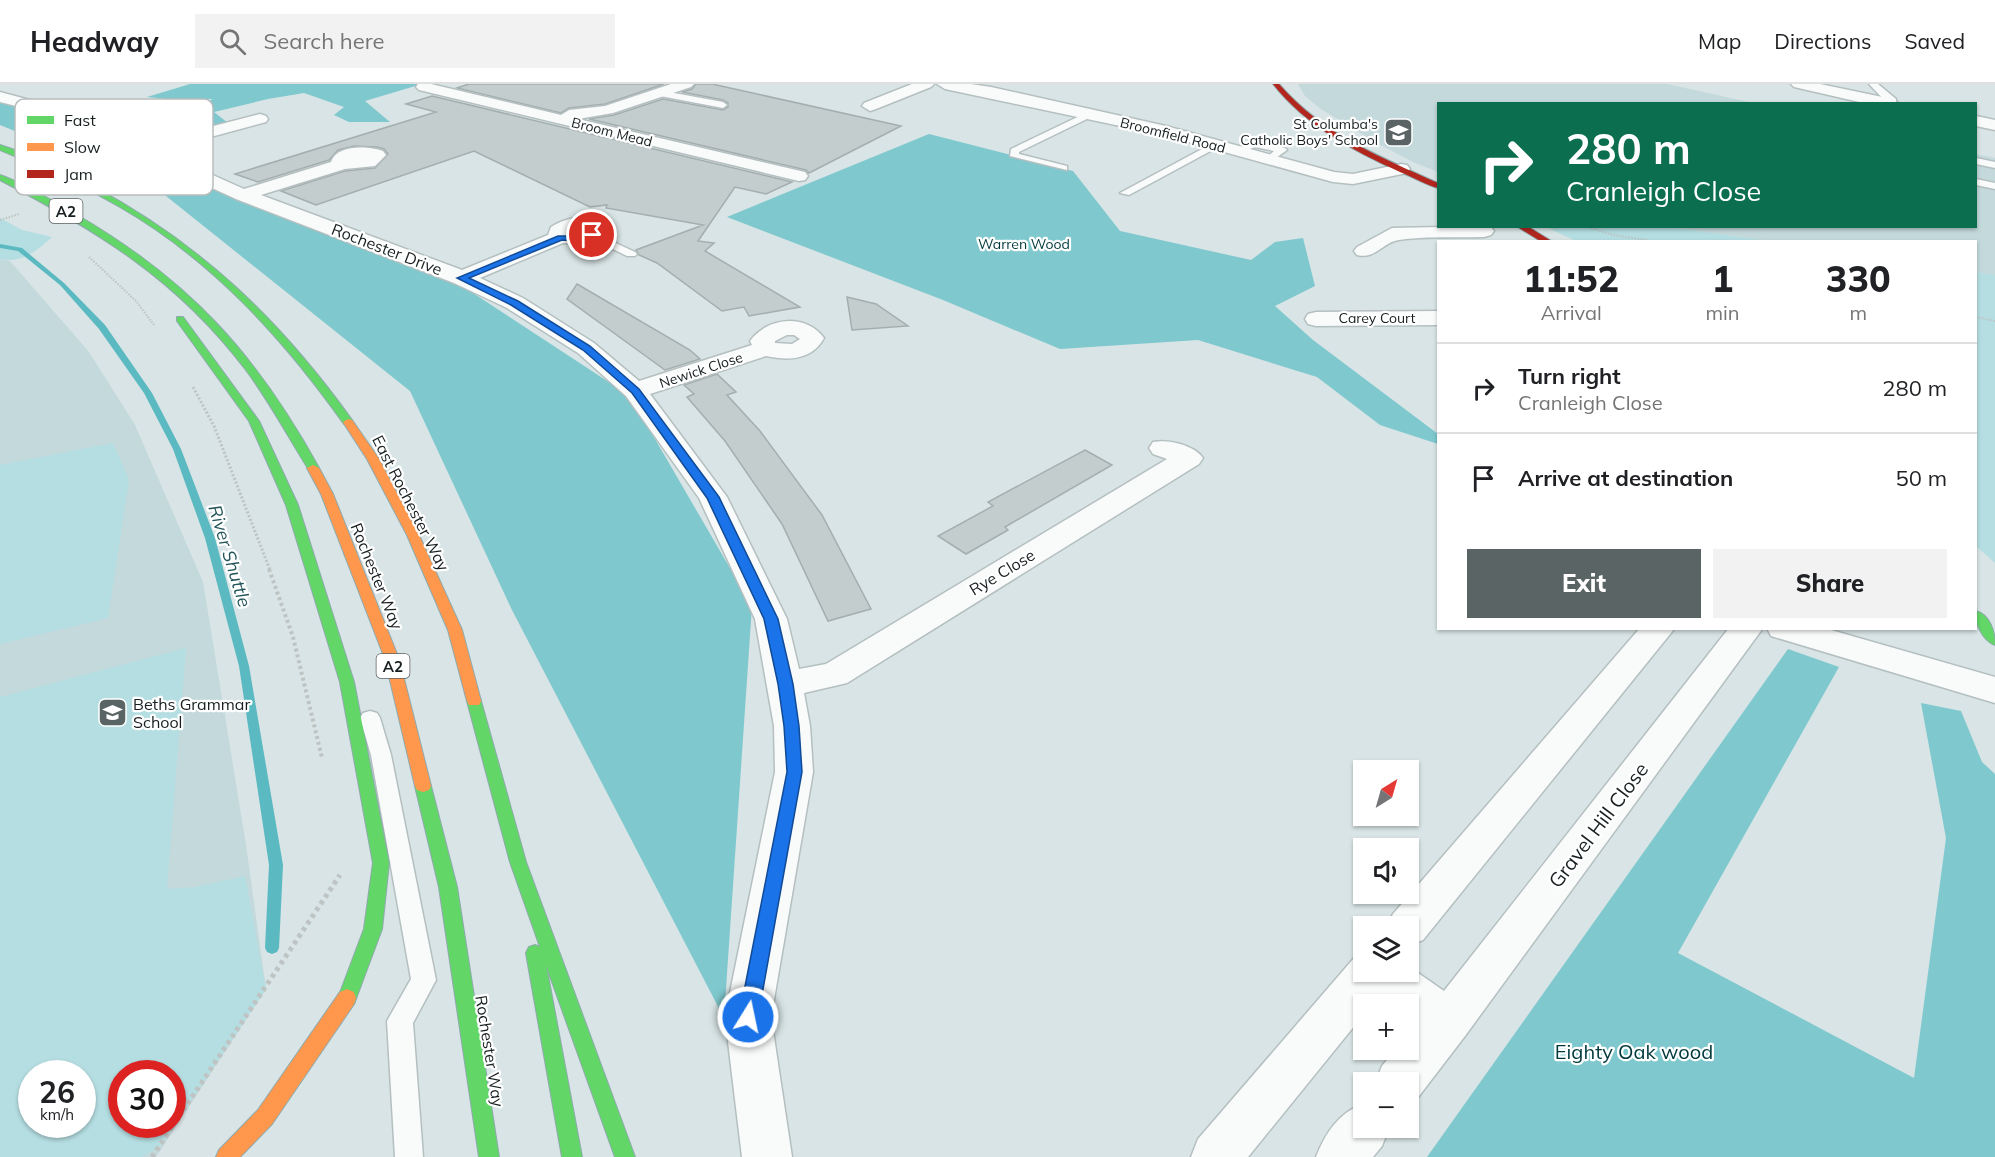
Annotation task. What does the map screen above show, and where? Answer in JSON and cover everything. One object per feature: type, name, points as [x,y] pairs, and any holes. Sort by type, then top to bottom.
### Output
[{"type":"main road","points":[[1276,84],[1293,106],[1326,130],[1437,186]]},
{"type":"main road","name":"East Rochester Way","points":[[0,147],[15,154]]},
{"type":"main road","name":"A2","points":[[0,177],[15,185]]},
{"type":"main road","name":"A2","points":[[34,195],[68,213],[128,254]]},
{"type":"main road","name":"East Rochester Way","points":[[103,195],[164,231],[216,271],[267,318],[324,386],[373,459],[412,535],[455,630],[518,862]]},
{"type":"main road","points":[[1524,228],[1546,240]]},
{"type":"main road","points":[[128,254],[158,291]]},
{"type":"main road","name":"Rochester Way","points":[[128,254],[171,283],[207,318],[241,358],[276,403],[327,494],[392,659],[448,887],[489,1157]]},
{"type":"main road","points":[[172,309],[209,356],[254,421],[292,505],[347,682],[381,863],[373,929],[346,1001],[265,1117],[226,1157]]},
{"type":"main road","points":[[1977,616],[1995,640]]},
{"type":"main road","points":[[518,862],[625,1157]]},
{"type":"main road","name":"A2","points":[[518,862],[572,1157]]},
{"type":"street","points":[[550,117],[607,110],[686,84]]},
{"type":"street","points":[[870,106],[926,84]]},
{"type":"street","name":"Broomfield Road","points":[[945,84],[1090,114],[1333,177],[1353,179],[1401,169]]},
{"type":"street","points":[[1799,84],[1883,102]]},
{"type":"street","name":"Broom Mead","points":[[424,87],[799,176]]},
{"type":"street","name":"Rochester Drive","points":[[0,98],[15,102]]},
{"type":"street","points":[[593,127],[607,110]]},
{"type":"street","points":[[213,131],[260,118]]},
{"type":"street","points":[[1977,121],[1995,125]]},
{"type":"street","points":[[243,195],[343,164]]},
{"type":"street","name":"Rochester Drive","points":[[213,182],[462,278],[514,303],[586,348],[636,391],[713,497],[771,619],[792,726],[794,772],[748,1017],[767,1157]]},
{"type":"street","points":[[462,278],[561,237],[558,231],[579,223],[597,227],[596,232],[592,235]]},
{"type":"street","points":[[1364,251],[1392,234],[1487,233]]},
{"type":"street","name":"Carey Court","points":[[1316,319],[1437,318]]},
{"type":"street","name":"Newick Close","points":[[636,391],[766,348]]},
{"type":"street","name":"Rye Close","points":[[785,684],[835,674],[1189,458],[1163,448]]},
{"type":"street","points":[[1417,916],[1657,630]]},
{"type":"street","name":"Gravel Hill Close","points":[[1408,1072],[1745,630]]},
{"type":"street","points":[[1790,630],[1995,690]]},
{"type":"street","points":[[1216,1157],[1362,982]]},
{"type":"street","points":[[1395,982],[1449,1021]]},
{"type":"street","points":[[1341,1157],[1356,1138]]},
{"type":"lane","points":[[1874,84],[1893,102]]},
{"type":"lane","points":[[658,93],[723,105]]},
{"type":"lane","points":[[1064,168],[1015,156],[1014,151],[1090,114]]},
{"type":"lane","points":[[1125,193],[1215,145]]},
{"type":"lane","points":[[1977,161],[1992,165]]},
{"type":"lane","points":[[1977,176],[1992,165]]},
{"type":"lane","points":[[1977,182],[1995,186]]},
{"type":"lane","points":[[592,235],[631,254]]},
{"type":"lane","points":[[292,505],[335,598],[381,755],[424,980],[400,1022],[409,1157]]},
{"type":"path","points":[[0,220],[19,214],[27,218]]},
{"type":"path","points":[[1591,228],[1613,235],[1646,240]]},
{"type":"path","points":[[87,256],[136,301],[156,328]]},
{"type":"path","points":[[1977,317],[1995,321]]},
{"type":"path","points":[[192,386],[223,446],[282,604],[293,637],[323,762]]},
{"type":"path","points":[[152,1157],[341,874]]},
{"type":"shaded area","name":"St Columba's Catholic Boys' School","points":[[1298,84],[1667,84],[1748,102],[1437,102],[1437,172],[1373,141],[1321,109],[1305,96]]},
{"type":"shaded area","points":[[1977,154],[1995,158],[1995,275],[1977,272],[1977,240],[1762,240],[1676,228],[1977,228]]},
{"type":"shaded area","points":[[0,218],[22,230],[52,237],[22,258],[0,259]]},
{"type":"shaded area","points":[[1548,228],[1676,228],[1762,240],[1574,240]]},
{"type":"shaded area","name":"Beths Grammar School","points":[[0,259],[10,261],[89,352],[135,425],[203,582],[246,845],[266,989],[186,1111],[186,1060],[108,1060],[108,1138],[168,1138],[156,1157],[0,1157]]},
{"type":"shaded area","points":[[1977,272],[1995,275],[1995,563],[1977,547]]},
{"type":"shaded area","points":[[113,443],[129,480],[108,618],[0,644],[0,465]]},
{"type":"shaded area","points":[[186,648],[167,889],[195,887],[245,876],[266,989],[186,1107],[186,1060],[108,1060],[108,1138],[165,1138],[160,1146],[142,1157],[0,1157],[0,697]]},
{"type":"green space","points":[[190,84],[422,84],[365,101],[390,122],[349,122],[334,115],[344,107],[304,93],[214,112],[228,123],[218,127],[213,124],[213,99],[147,97]]},
{"type":"green space","points":[[0,100],[15,104],[15,131],[0,125]]},
{"type":"green space","name":"Warren Wood","points":[[929,134],[1073,171],[1120,231],[1251,260],[1275,242],[1303,238],[1315,286],[1275,306],[1313,340],[1437,433],[1437,444],[1380,425],[1317,377],[1198,340],[1060,349],[943,300],[727,217]]},
{"type":"green space","points":[[213,181],[453,280],[630,396],[752,606],[724,1018],[512,610],[410,391],[165,195],[213,195]]},
{"type":"green space","name":"Eighty Oak wood","points":[[1788,649],[1839,667],[1678,953],[1914,1078],[1946,838],[1921,703],[1961,711],[1982,762],[1995,774],[1995,1157],[1427,1157]]},
{"type":"building","points":[[469,84],[664,84],[605,104],[569,108],[561,113],[457,88]]},
{"type":"building","points":[[696,84],[712,84],[901,126],[809,173],[806,170],[589,119],[614,115],[663,99],[723,110],[728,107],[728,103],[723,100],[682,92],[692,89]]},
{"type":"building","points":[[432,96],[792,182],[766,194],[735,187],[698,241],[714,243],[705,251],[800,307],[749,316],[744,307],[722,311],[657,263],[639,255],[636,250],[703,225],[606,208],[607,205],[590,207],[474,151],[316,205],[281,191],[345,171],[375,168],[388,154],[384,149],[377,147],[354,146],[338,150],[329,160],[258,182],[235,174],[436,112],[406,104]]},
{"type":"building","points":[[577,284],[690,350],[700,359],[665,370],[567,299]]},
{"type":"building","points":[[847,297],[876,304],[908,326],[852,330]]},
{"type":"building","points":[[717,374],[736,392],[727,395],[760,431],[822,515],[871,609],[828,621],[782,524],[725,441],[687,397],[694,394],[684,385]]},
{"type":"building","points":[[1085,450],[1112,465],[1005,527],[1008,530],[966,554],[938,536],[993,506],[988,502]]},
{"type":"waterway","name":"River Shuttle","points":[[0,246],[20,249],[62,284],[102,327],[148,393],[177,449],[210,538],[244,666],[276,865],[272,948]]},
{"type":"traffic: fast","points":[[0,147],[15,153]]},
{"type":"traffic: fast","points":[[0,177],[15,185]]},
{"type":"traffic: fast","points":[[34,195],[131,253],[192,302],[212,322],[268,393],[313,468]]},
{"type":"traffic: fast","points":[[104,195],[161,229],[231,285],[294,350],[348,422]]},
{"type":"traffic: fast","points":[[180,319],[254,421],[292,505],[347,682],[381,863],[373,929],[347,998]]},
{"type":"traffic: fast","points":[[1977,616],[1995,640]]},
{"type":"traffic: fast","points":[[474,701],[518,862],[625,1157]]},
{"type":"traffic: fast","points":[[423,786],[448,887],[489,1157]]},
{"type":"traffic: fast","points":[[535,953],[572,1157]]},
{"type":"traffic: slow","points":[[348,422],[373,459],[413,535],[455,630],[474,701]]},
{"type":"traffic: slow","points":[[313,468],[327,494],[392,659],[423,786]]},
{"type":"traffic: slow","points":[[226,1157],[265,1117],[347,998]]},
{"type":"traffic: jam","points":[[1276,84],[1309,118],[1329,132],[1372,156],[1437,186]]},
{"type":"traffic: jam","points":[[1524,228],[1545,240]]},
{"type":"place","name":"St Columba's Catholic Boys' School","points":[[1399,132]]},
{"type":"place","name":"Beths Grammar School","points":[[112,713]]},
{"type":"route","points":[[592,235],[576,239],[561,237],[462,278],[514,303],[586,348],[636,391],[713,497],[771,619],[792,726],[794,772],[748,1017]]}]
